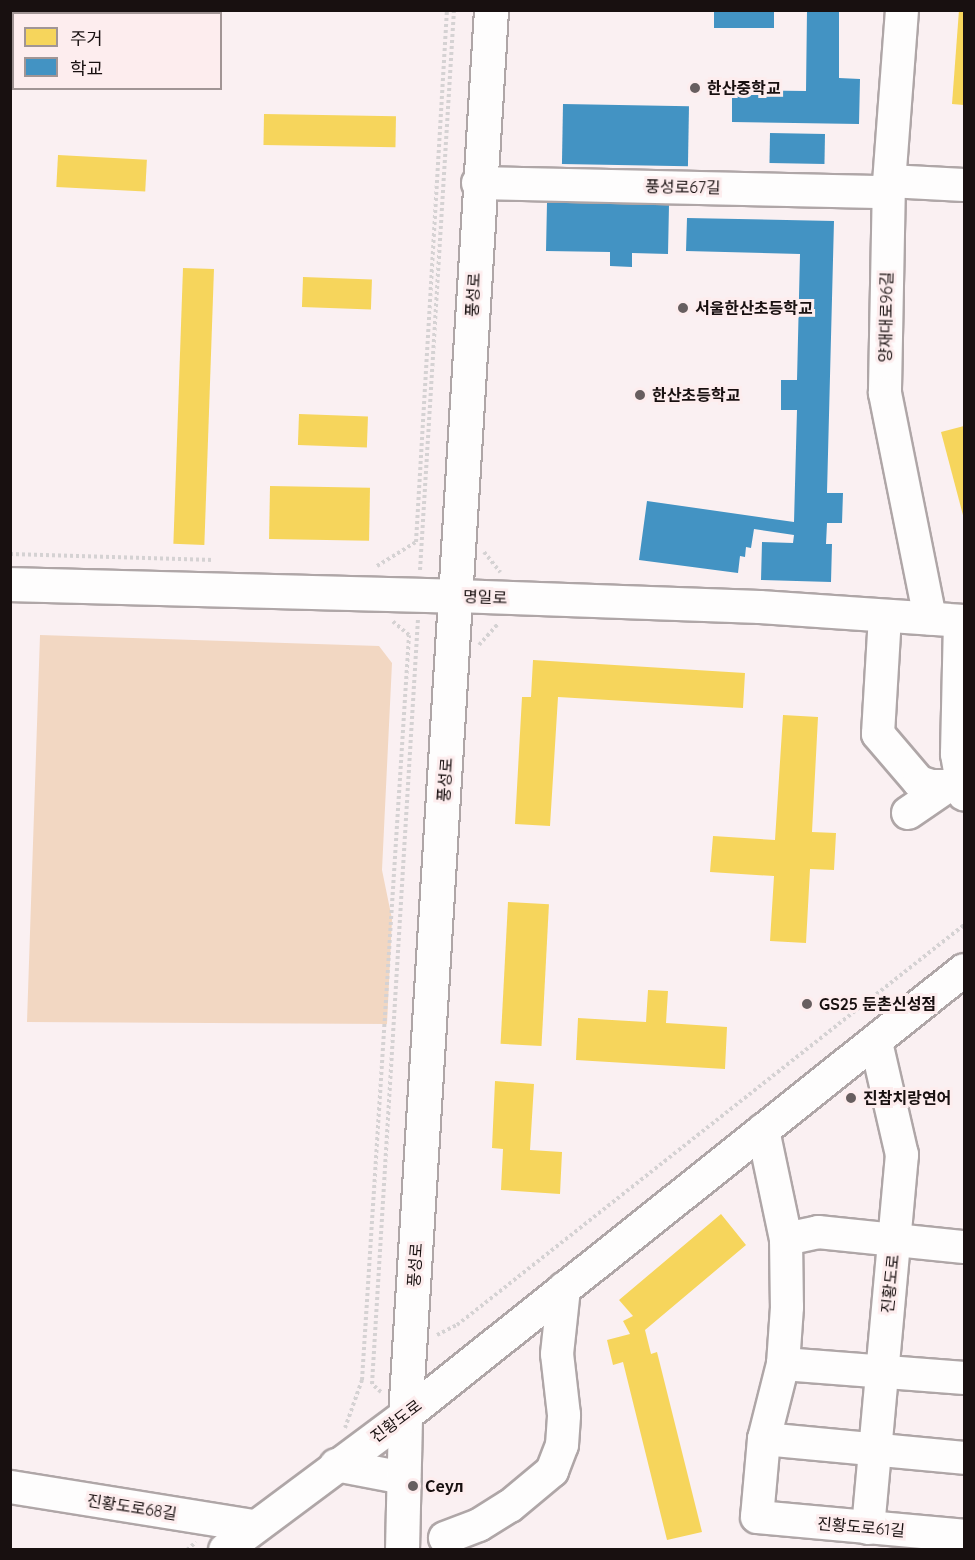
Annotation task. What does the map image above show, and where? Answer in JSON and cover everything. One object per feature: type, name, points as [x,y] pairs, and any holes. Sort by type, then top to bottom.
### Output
[{"type":"main road","name":"풍성로","points":[[403,1540],[405,1416],[457,596],[478,183],[491,10]]},
{"type":"main road","name":"명일로","points":[[10,584],[457,596]]},
{"type":"street","name":"양재대로96길","points":[[902,10],[889,186],[885,393],[951,620]]},
{"type":"street","name":"풍성로67길","points":[[478,183],[964,185]]},
{"type":"street","name":"명일로","points":[[457,596],[760,607],[951,620]]},
{"type":"street","points":[[885,616],[878,734],[919,782],[957,789]]},
{"type":"street","points":[[951,620],[957,789]]},
{"type":"street","points":[[908,813],[957,789]]},
{"type":"street","name":"진황도로","points":[[234,1532],[336,1466],[405,1416],[964,970]]},
{"type":"street","name":"진황도로","points":[[868,1528],[902,1155],[876,1042]]},
{"type":"street","points":[[763,1130],[786,1239],[783,1364],[764,1439],[964,1458]]},
{"type":"street","points":[[786,1239],[818,1232],[964,1247]]},
{"type":"street","points":[[403,1540],[447,1544],[502,1511],[552,1471],[562,1445],[564,1415],[557,1354],[564,1288]]},
{"type":"street","points":[[783,1364],[964,1378]]},
{"type":"street","name":"진황도로61길","points":[[764,1439],[757,1517],[964,1536]]},
{"type":"street","points":[[336,1466],[404,1478]]},
{"type":"street","name":"진황도로68길","points":[[10,1487],[234,1532]]},
{"type":"path","points":[[366,565],[378,566],[416,542],[447,10]]},
{"type":"path","points":[[420,573],[454,10]]},
{"type":"path","points":[[477,543],[500,573],[512,574]]},
{"type":"path","points":[[10,554],[224,561]]},
{"type":"path","points":[[405,1416],[372,1384],[418,612]]},
{"type":"path","points":[[335,1435],[345,1428],[362,1380],[409,635],[386,616]]},
{"type":"path","points":[[478,656],[479,644],[500,621]]},
{"type":"path","points":[[429,1339],[457,1325],[964,925]]},
{"type":"path","points":[[187,1550],[234,1532]]},
{"type":"shaded area","points":[[40,635],[379,646],[392,663],[382,870],[392,919],[387,1024],[27,1022]]},
{"type":"building: 주거","points":[[10,10],[54,10],[12,12],[12,40]]},
{"type":"building: 주거","points":[[959,10],[964,10],[964,105],[952,104]]},
{"type":"building: 주거","points":[[264,114],[396,116],[395,147],[263,145]]},
{"type":"building: 주거","points":[[58,155],[147,160],[145,192],[56,187]]},
{"type":"building: 주거","points":[[183,268],[214,269],[204,545],[173,544]]},
{"type":"building: 주거","points":[[303,277],[372,279],[371,309],[302,307]]},
{"type":"building: 주거","points":[[299,414],[368,416],[367,447],[298,445]]},
{"type":"building: 주거","points":[[964,426],[964,519],[941,432]]},
{"type":"building: 주거","points":[[270,486],[370,488],[369,541],[269,539]]},
{"type":"building: 주거","points":[[533,660],[745,673],[743,708],[558,697],[550,826],[515,824],[522,697],[531,697]]},
{"type":"building: 주거","points":[[783,715],[818,717],[812,832],[836,833],[834,870],[810,869],[806,943],[770,941],[774,876],[710,872],[713,836],[775,840]]},
{"type":"building: 주거","points":[[508,902],[549,904],[542,1046],[501,1044]]},
{"type":"building: 주거","points":[[648,990],[668,991],[666,1023],[727,1027],[725,1069],[576,1060],[578,1018],[646,1022]]},
{"type":"building: 주거","points":[[495,1081],[534,1084],[530,1150],[562,1152],[560,1194],[501,1190],[503,1149],[492,1148]]},
{"type":"building: 주거","points":[[721,1214],[746,1245],[645,1330],[651,1354],[657,1352],[702,1532],[667,1540],[623,1362],[613,1365],[607,1340],[630,1334],[623,1321],[633,1316],[619,1300]]},
{"type":"building: 학교","points":[[714,10],[774,10],[774,28],[714,28]]},
{"type":"building: 학교","points":[[807,10],[839,10],[839,78],[860,79],[859,124],[732,122],[732,90],[806,91]]},
{"type":"building: 학교","points":[[563,104],[689,106],[688,166],[562,164]]},
{"type":"building: 학교","points":[[770,133],[825,134],[824,164],[769,163]]},
{"type":"building: 학교","points":[[547,202],[669,205],[668,254],[632,253],[632,267],[610,266],[610,252],[546,251]]},
{"type":"building: 학교","points":[[687,218],[834,221],[827,493],[843,493],[842,523],[827,523],[826,544],[832,544],[831,582],[761,580],[762,542],[793,543],[794,535],[754,529],[751,548],[746,547],[745,557],[740,556],[738,573],[639,560],[647,501],[794,522],[797,410],[781,410],[781,380],[797,380],[800,254],[686,251]]},
{"type":"place","name":"한산중학교","points":[[695,88]]},
{"type":"place","name":"서울한산초등학교","points":[[683,308]]},
{"type":"place","name":"한산초등학교","points":[[640,395]]},
{"type":"place","name":"GS25 둔촌신성점","points":[[807,1004]]},
{"type":"place","name":"진참치랑연어","points":[[851,1098]]},
{"type":"place","name":"Сеул","points":[[413,1486]]}]
